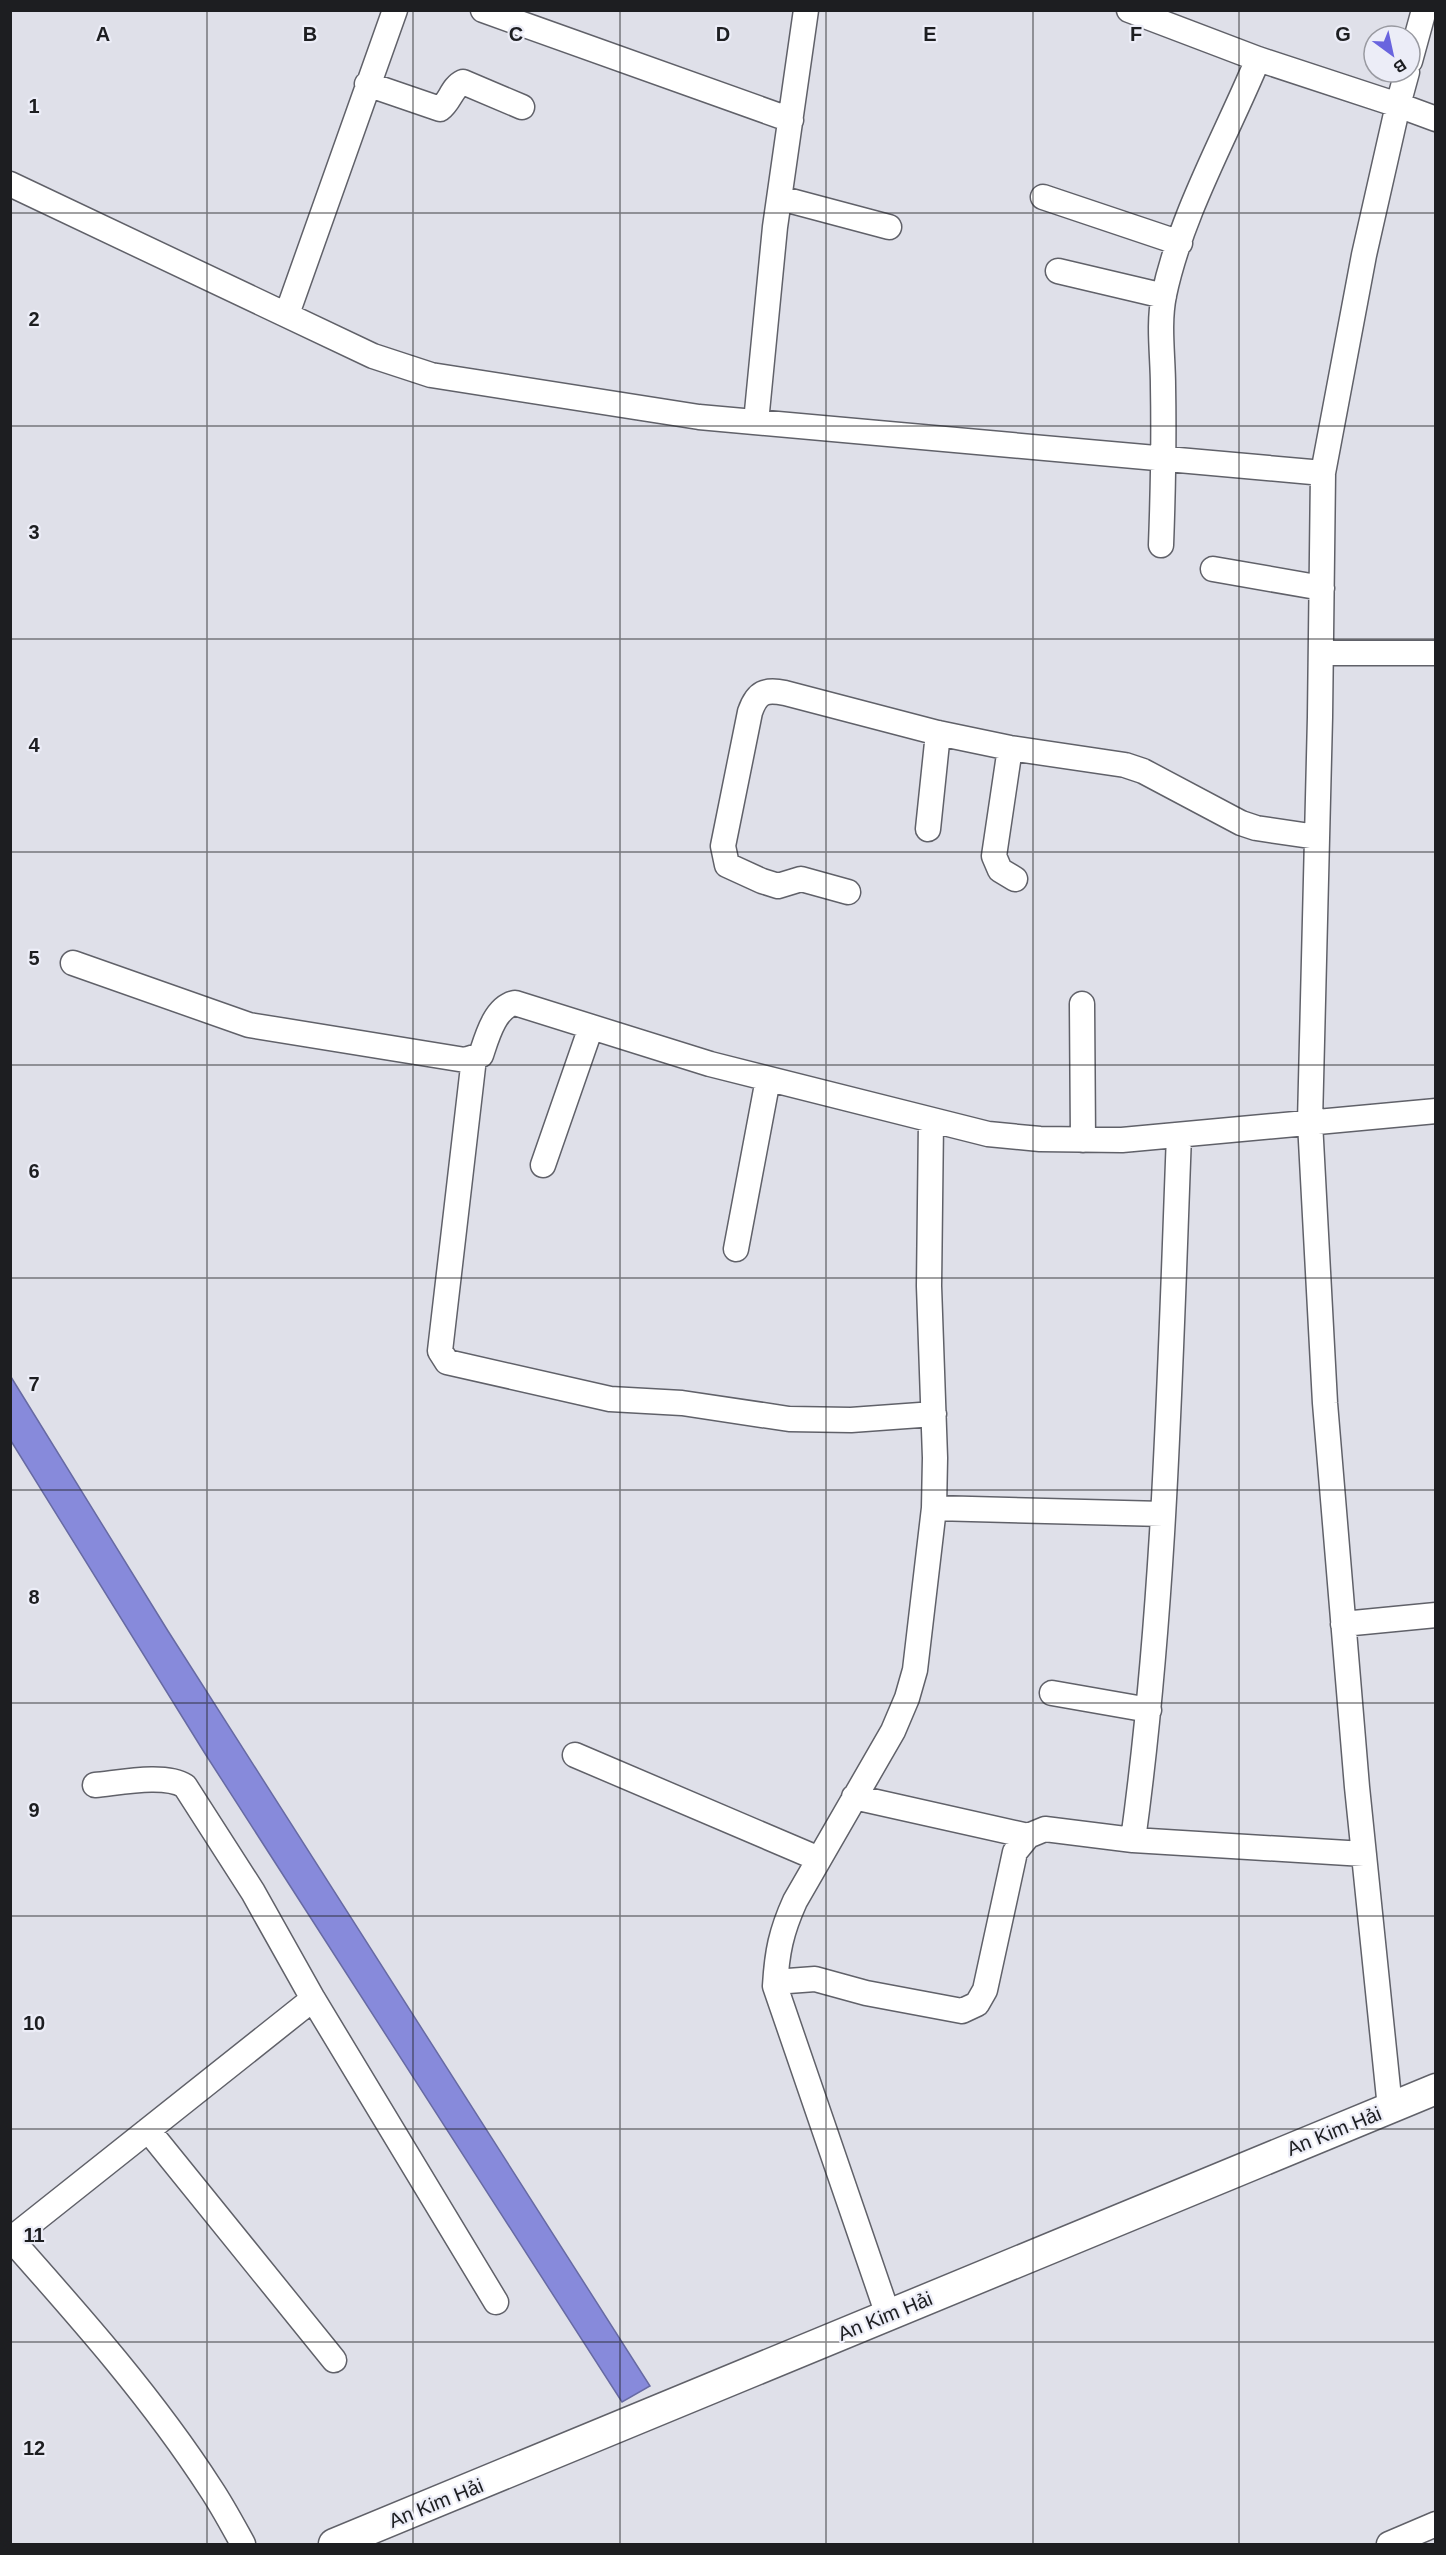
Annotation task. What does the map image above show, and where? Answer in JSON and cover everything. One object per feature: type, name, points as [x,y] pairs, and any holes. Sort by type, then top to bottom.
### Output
[{"type":"street","points":[[287,314],[394,10]]},
{"type":"street","points":[[483,10],[791,120]]},
{"type":"street","points":[[756,422],[780,198],[806,10]]},
{"type":"street","points":[[1129,10],[1258,59],[1436,119]]},
{"type":"street","points":[[1161,545],[1164,458],[1161,332],[1164,296],[1180,243],[1209,165],[1235,115],[1258,59]]},
{"type":"street","points":[[367,84],[440,109],[447,104],[457,86],[463,82],[522,107]]},
{"type":"street","points":[[1390,2108],[1364,1854],[1325,1403],[1310,1122],[1323,472],[1364,255],[1404,84]]},
{"type":"street","points":[[10,184],[373,356],[430,375],[699,417],[1323,472]]},
{"type":"street","points":[[1043,196],[1180,243]]},
{"type":"street","points":[[780,198],[889,228]]},
{"type":"street","points":[[1058,271],[1164,296]]},
{"type":"street","points":[[1213,569],[1322,588]]},
{"type":"street","points":[[1321,653],[1436,653]]},
{"type":"street","points":[[848,892],[801,879],[778,886],[730,868],[725,860],[723,846],[754,699],[760,692],[785,693],[938,733],[1010,748],[1125,765],[1143,771],[1241,823],[1256,828],[1317,837]]},
{"type":"street","points":[[928,829],[938,733]]},
{"type":"street","points":[[1010,748],[994,856],[1000,870],[1015,879]]},
{"type":"street","points":[[73,963],[249,1024],[465,1060],[481,1054],[498,1015],[508,1004],[515,1003],[710,1064],[988,1134],[1040,1139],[1122,1140],[1436,1111]]},
{"type":"street","points":[[1082,1004],[1083,1140]]},
{"type":"street","points":[[543,1166],[591,1027]]},
{"type":"street","points":[[474,1058],[440,1351],[447,1362],[610,1399],[682,1403],[789,1419],[851,1420],[934,1414]]},
{"type":"street","points":[[736,1249],[768,1079]]},
{"type":"street","points":[[888,2315],[775,1986],[777,1952],[783,1928],[819,1859],[893,1731],[907,1698],[918,1644],[934,1508],[934,1414],[929,1286],[931,1120]]},
{"type":"street","points":[[1133,1840],[1149,1710],[1163,1514],[1179,1135]]},
{"type":"street","points":[[934,1508],[1163,1514]]},
{"type":"street","points":[[1343,1624],[1436,1615]]},
{"type":"street","points":[[1052,1693],[1149,1710]]},
{"type":"street","points":[[575,1755],[819,1859]]},
{"type":"street","points":[[95,1785],[158,1780],[178,1782],[185,1786],[253,1892],[313,1999],[496,2302]]},
{"type":"street","points":[[854,1797],[1028,1836]]},
{"type":"street","points":[[775,1986],[789,1981],[815,1979],[866,1993],[962,2011],[977,2004],[985,1990],[1015,1852],[1028,1836],[1045,1829],[1133,1840],[1364,1854]]},
{"type":"street","points":[[243,2544],[212,2489],[165,2423],[92,2330],[11,2239],[313,1999]]},
{"type":"street","name":"An Kim Hải","points":[[334,2544],[1436,2089]]},
{"type":"street","points":[[148,2130],[334,2360]]},
{"type":"street","points":[[1389,2544],[1436,2523]]},
{"type":"water","points":[[11,1377],[168,1631],[650,2386],[622,2402],[204,1752],[11,1441]]}]
